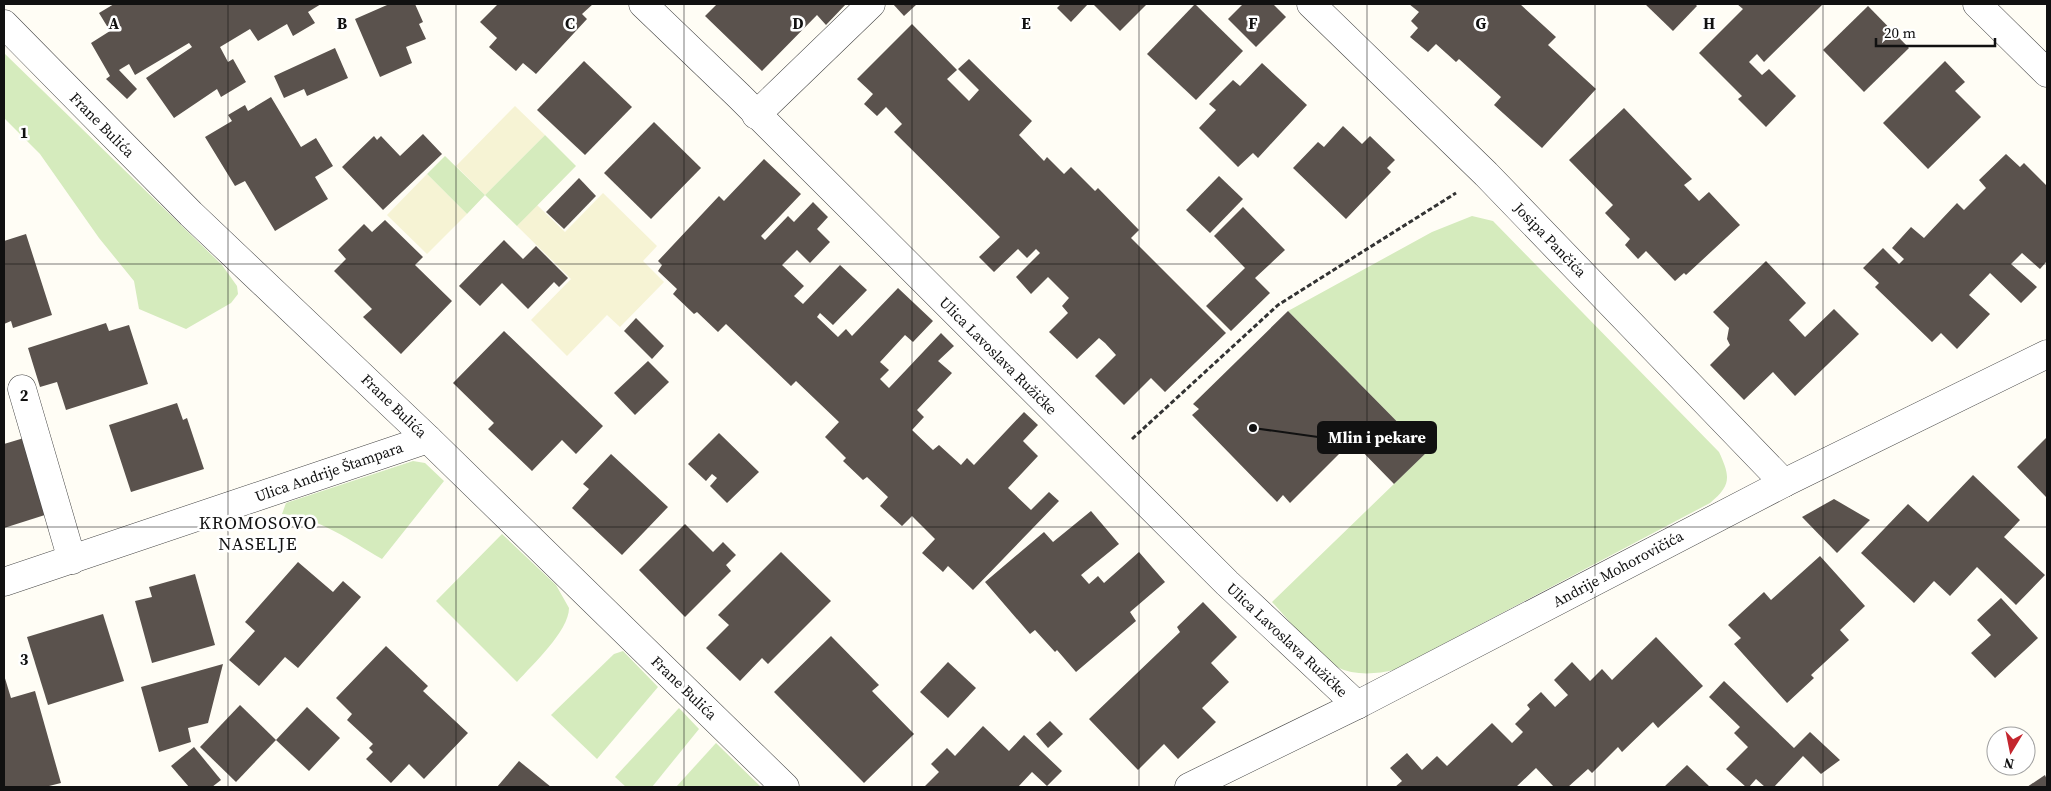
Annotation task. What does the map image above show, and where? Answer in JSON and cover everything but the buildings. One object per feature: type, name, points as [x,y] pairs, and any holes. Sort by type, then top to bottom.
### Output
[{"type":"street","name":"Ulica Lavoslava Ružičke","points":[[642,4],[1228,583],[1357,705]]},
{"type":"street","points":[[756,115],[871,4]]},
{"type":"street","name":"Josipa Pančića","points":[[1311,4],[1486,174],[1784,482]]},
{"type":"street","points":[[1977,4],[2047,73]]},
{"type":"street","name":"Frane Bulića","points":[[4,24],[191,214],[428,439],[785,787]]},
{"type":"street","name":"Andrije Mohorovičića","points":[[1189,787],[1357,705],[1784,482],[2047,354]]},
{"type":"street","points":[[22,390],[72,560]]},
{"type":"street","name":"Ulica Andrije Štampara","points":[[4,582],[428,439]]},
{"type":"path","points":[[1106,463],[1278,305],[1486,174]]},
{"type":"shaded area","points":[[515,106],[545,135],[485,195],[456,166]]},
{"type":"shaded area","points":[[427,174],[467,214],[427,254],[387,215]]},
{"type":"shaded area","points":[[603,193],[657,246],[643,261],[664,282],[620,327],[607,315],[567,356],[531,320],[571,279],[517,226],[537,205],[565,232]]},
{"type":"green space","points":[[4,53],[222,265],[237,286],[238,294],[231,303],[186,329],[139,309],[134,281],[99,238],[40,154],[4,118]]},
{"type":"green space","points":[[545,135],[576,166],[517,226],[485,195]]},
{"type":"green space","points":[[445,156],[485,195],[467,214],[427,174]]},
{"type":"green space","points":[[1472,216],[1493,221],[1719,452],[1727,474],[1727,480],[1722,491],[1710,503],[1394,670],[1373,673],[1351,672],[1337,667],[1320,654],[1272,602],[1427,452],[1288,311],[1432,232]]},
{"type":"green space","points":[[413,461],[425,463],[444,481],[382,559],[308,519],[282,514],[286,503]]},
{"type":"green space","points":[[502,534],[556,585],[569,608],[563,627],[557,637],[517,682],[436,601]]},
{"type":"green space","points":[[623,651],[658,687],[597,759],[551,715],[614,654]]},
{"type":"green space","points":[[679,708],[699,729],[652,787],[626,787],[615,777]]},
{"type":"green space","points":[[716,743],[761,787],[676,787]]},
{"type":"place","name":"Mlin i pekare","points":[[1253,428]]},
{"type":"district","name":"KROMOSOVO NASELJE","points":[[258,533]]}]
